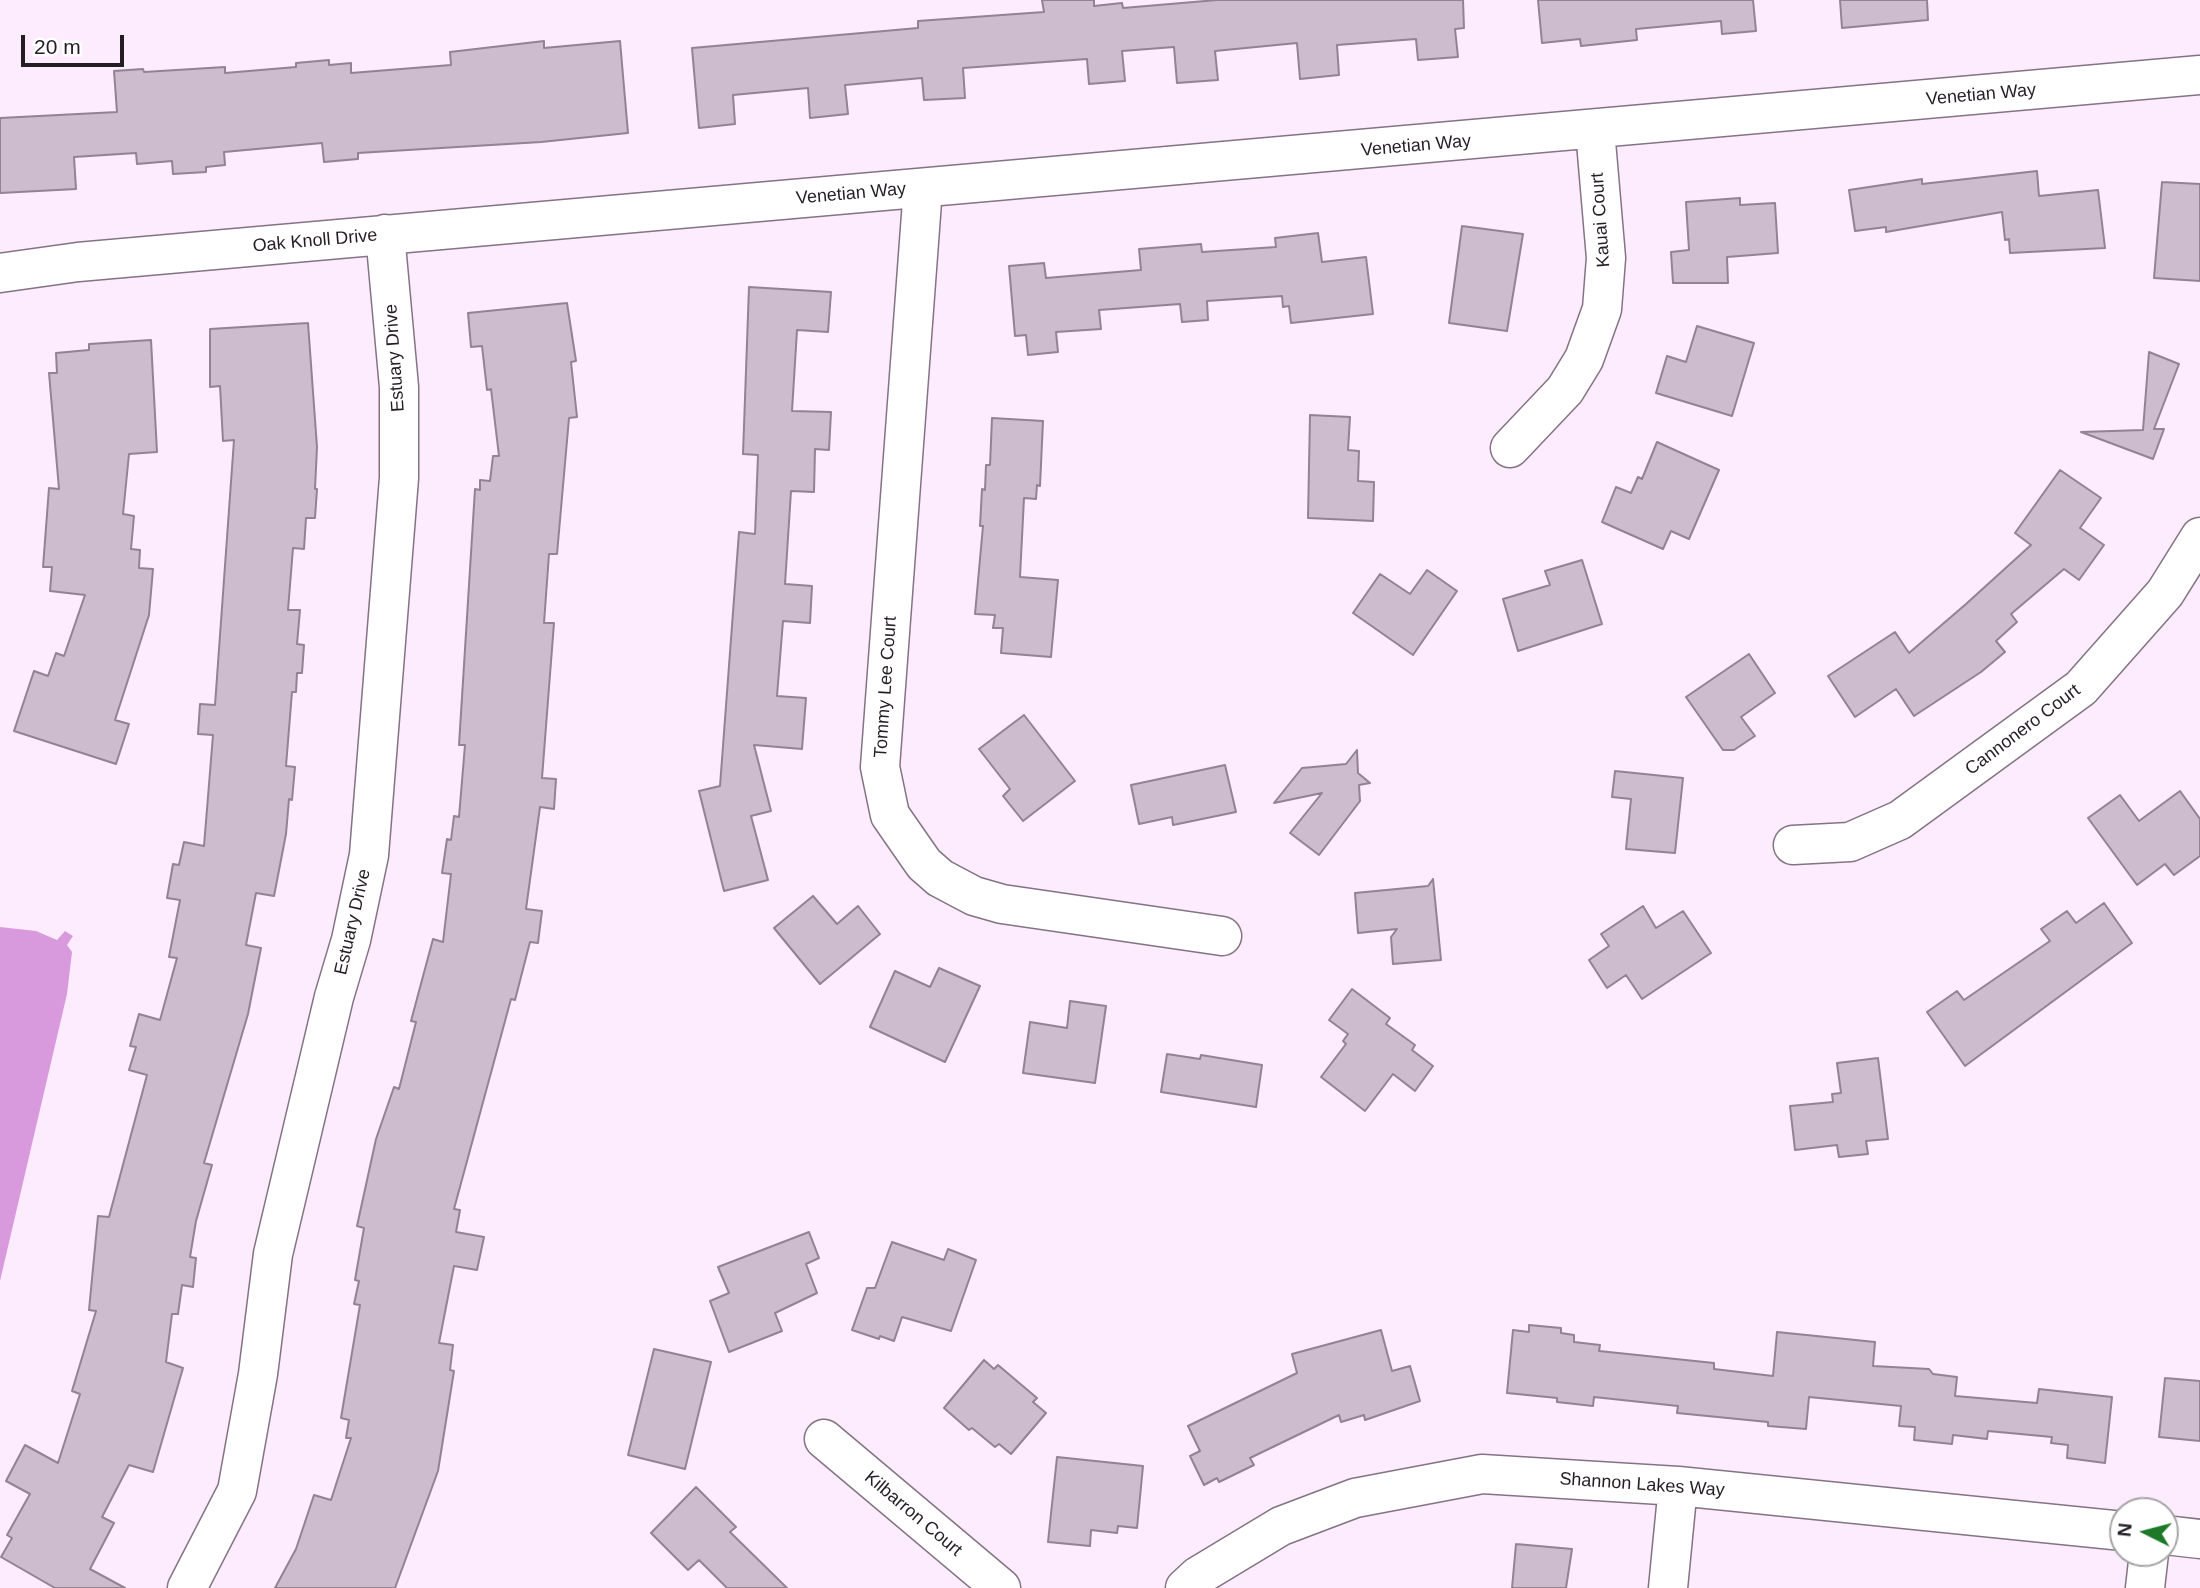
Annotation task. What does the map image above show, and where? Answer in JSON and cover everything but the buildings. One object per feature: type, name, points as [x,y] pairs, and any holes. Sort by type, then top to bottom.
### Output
[{"type":"street","name":"Venetian Way","points":[[632,213],[2200,75]]},
{"type":"street","name":"Kauai Court","points":[[1510,448],[1565,390],[1584,359],[1602,309],[1606,258],[1594,130]]},
{"type":"street","name":"Tommy Lee Court","points":[[923,188],[880,767],[890,814],[905,841],[924,864],[940,878],[974,896],[1002,904],[1222,936]]},
{"type":"street","name":"Oak Knoll Drive","points":[[0,273],[78,262],[632,213]]},
{"type":"street","name":"Estuary Drive","points":[[187,1588],[237,1492],[258,1374],[273,1254],[334,997],[351,940],[369,855],[399,478],[399,387],[385,234]]},
{"type":"street","name":"Cannonero Court","points":[[1793,845],[1850,842],[1900,820],[2081,688],[2165,593],[2200,537]]},
{"type":"street","name":"Kilbarron Court","points":[[824,1439],[1001,1588]]},
{"type":"street","name":"Shannon Lakes Way","points":[[1185,1588],[1198,1576],[1281,1527],[1354,1498],[1482,1474],[1678,1486],[2109,1530]]},
{"type":"street","points":[[1668,1588],[1678,1486]]},
{"type":"street","points":[[2179,1537],[2200,1539]]},
{"type":"street","points":[[2145,1588],[2147,1567]]},
{"type":"shaded area","points":[[0,927],[36,931],[57,940],[65,931],[73,936],[67,945],[72,952],[67,994],[0,1281]]}]
